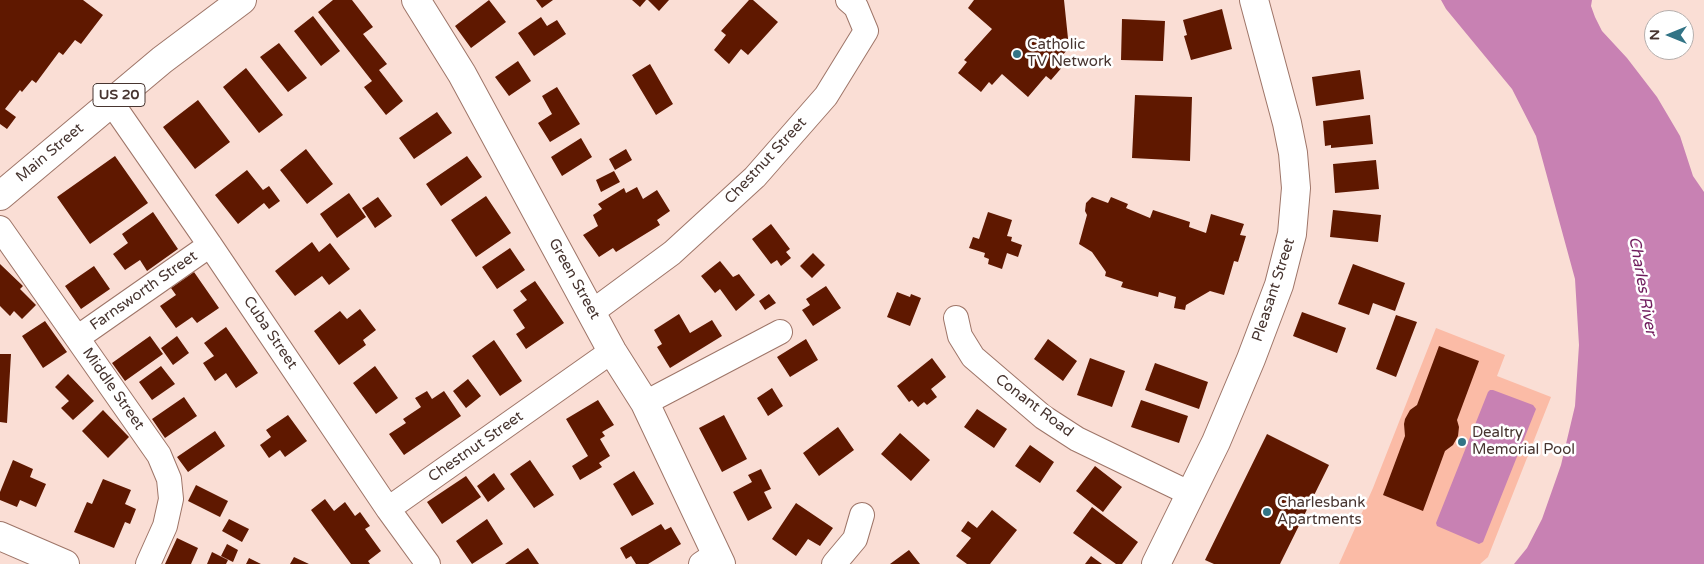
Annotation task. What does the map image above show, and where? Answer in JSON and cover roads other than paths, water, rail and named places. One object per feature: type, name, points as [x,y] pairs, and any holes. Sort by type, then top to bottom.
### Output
[{"type":"street","name":"Main Street","points":[[0,196],[162,60],[242,0]]},
{"type":"street","name":"Green Street","points":[[416,0],[462,74],[612,351],[645,403],[713,561]]},
{"type":"street","name":"Chestnut Street","points":[[592,312],[672,253],[755,178],[826,96],[866,31],[856,7],[848,0]]},
{"type":"street","name":"Pleasant Street","points":[[1156,564],[1220,433],[1254,351],[1286,259],[1295,217],[1296,182],[1291,140],[1254,0]]},
{"type":"street","name":"Cuba Street","points":[[111,102],[210,244],[388,509],[428,564]]},
{"type":"street","name":"Middle Street","points":[[0,228],[159,455],[169,478],[171,499],[165,526],[148,564]]},
{"type":"street","name":"Farnsworth Street","points":[[77,338],[210,244]]},
{"type":"street","name":"Conant Road","points":[[956,318],[960,336],[973,357],[1043,417],[1084,442],[1191,494]]},
{"type":"street","points":[[645,403],[780,332]]},
{"type":"street","name":"Chestnut Street","points":[[388,509],[612,351]]},
{"type":"street","points":[[834,564],[855,540],[862,515]]},
{"type":"street","points":[[0,536],[65,564]]},
{"type":"water","name":"Charles River","points":[[1441,0],[1592,0],[1591,6],[1602,31],[1627,58],[1657,97],[1680,136],[1693,176],[1704,192],[1704,564],[1514,564],[1527,548],[1542,519],[1561,465],[1575,406],[1579,345],[1575,279],[1536,136],[1512,89],[1446,9]]},
{"type":"water","points":[[1493,390],[1533,405],[1536,409],[1483,542],[1479,544],[1437,526],[1436,523],[1488,392]]},
{"type":"place","name":"Catholic TV Network","points":[[1017,54]]},
{"type":"place","name":"Dealtry Memorial Pool","points":[[1462,442]]},
{"type":"place","name":"Charlesbank Apartments","points":[[1267,512]]}]
